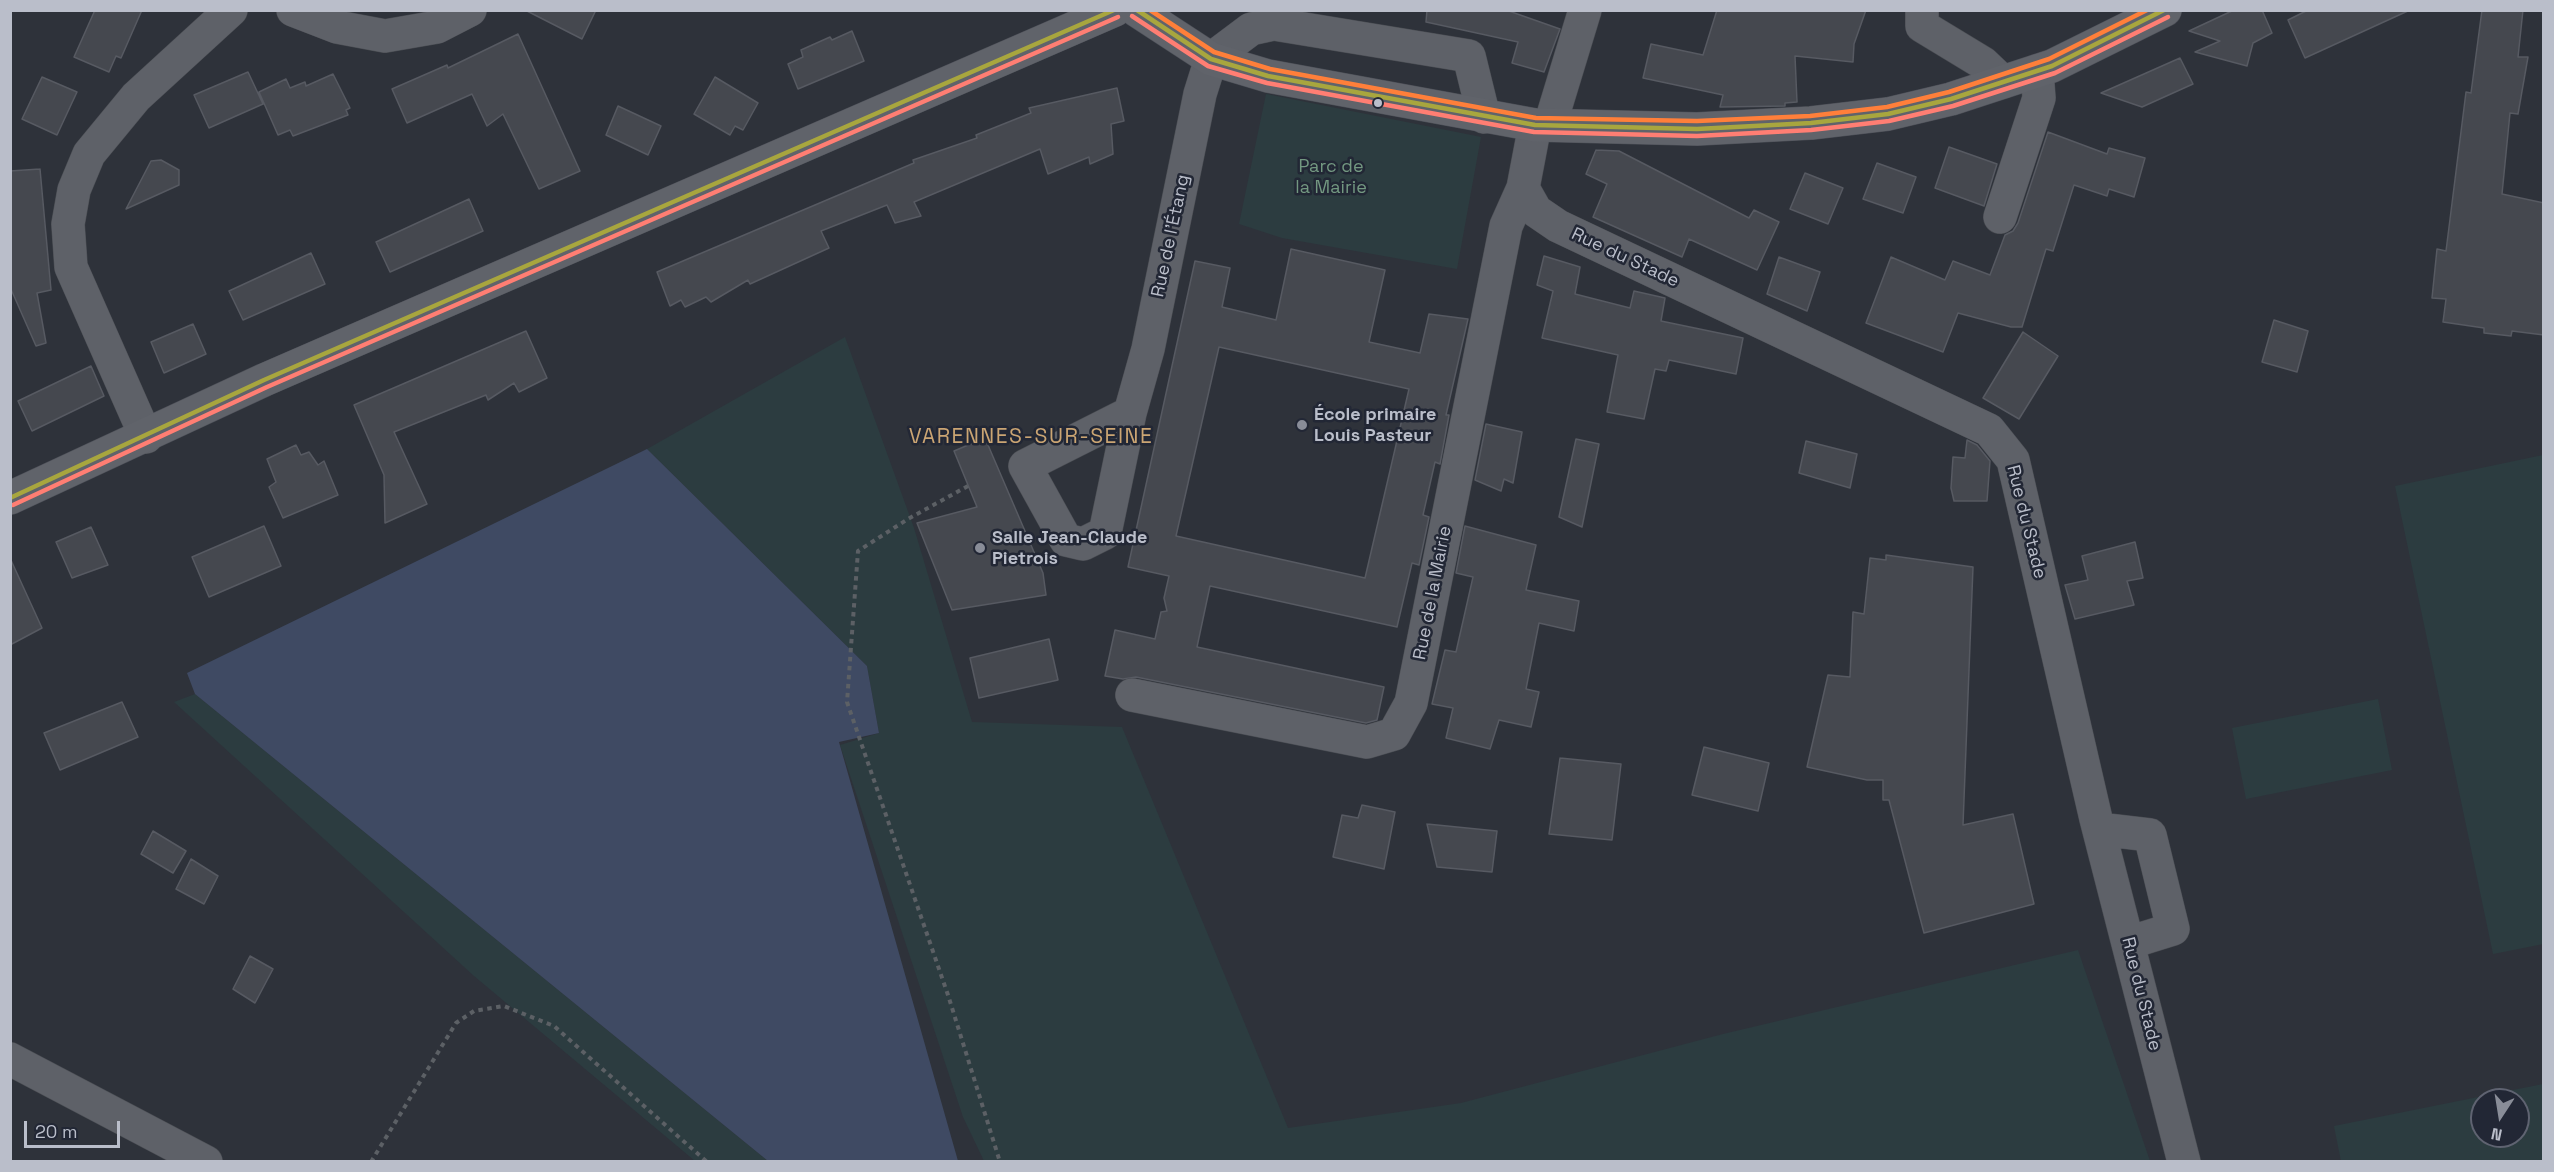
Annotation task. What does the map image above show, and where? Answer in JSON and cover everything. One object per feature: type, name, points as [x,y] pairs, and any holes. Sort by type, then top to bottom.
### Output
[{"type":"main road","points":[[10,498],[264,380],[1115,10]]},
{"type":"main road","points":[[1136,10],[1211,59],[1268,76],[1484,117],[1542,125],[1697,129],[1811,123],[1888,114],[1951,99],[2037,71],[2165,10]]},
{"type":"street","points":[[146,436],[71,267],[68,224],[74,190],[89,154],[136,98],[231,10]]},
{"type":"street","points":[[293,10],[337,27],[385,36],[437,27],[470,10]]},
{"type":"street","points":[[1523,188],[1542,125],[1585,10]]},
{"type":"street","points":[[1922,10],[1922,26],[1983,63],[2004,82]]},
{"type":"street","points":[[1211,59],[1251,29],[1275,24],[1469,56],[1484,117]]},
{"type":"street","name":"Rue de l'Étang","points":[[1130,413],[1148,348],[1200,94],[1211,59]]},
{"type":"street","points":[[2000,217],[2039,98],[2037,71]]},
{"type":"street","name":"Rue de la Mairie","points":[[1132,696],[1367,742],[1394,734],[1411,703],[1506,226],[1523,188]]},
{"type":"street","name":"Rue du Stade","points":[[1523,188],[1536,211],[1558,226],[1989,430],[2013,460],[2099,829],[2184,1161]]},
{"type":"street","points":[[2099,829],[2150,835],[2173,929],[2128,943]]},
{"type":"street","points":[[10,1059],[206,1161]]},
{"type":"path","points":[[968,486],[908,519],[858,551],[847,702],[948,995],[1000,1161]]},
{"type":"path","points":[[371,1161],[456,1023],[474,1011],[504,1006],[554,1026],[707,1161]]},
{"type":"green space","name":"Parc de la Mairie","points":[[1266,94],[1481,137],[1457,269],[1282,238],[1239,224]]},
{"type":"green space","points":[[845,337],[914,528],[972,722],[1122,727],[1288,1128],[1461,1103],[1723,1034],[2078,950],[2150,1161],[984,1161],[963,1117],[840,745],[879,733],[867,666],[647,449]]},
{"type":"green space","points":[[2543,455],[2543,944],[2493,954],[2395,486]]},
{"type":"green space","points":[[195,694],[768,1161],[695,1161],[474,976],[174,702]]},
{"type":"green space","points":[[2378,699],[2392,770],[2246,799],[2232,728]]},
{"type":"green space","points":[[2543,1084],[2543,1161],[2341,1161],[2334,1126],[2470,1099],[2470,1148],[2530,1148],[2530,1088],[2523,1088]]},
{"type":"water","points":[[647,449],[867,666],[879,733],[839,742],[958,1161],[768,1161],[195,694],[187,673]]},
{"type":"building","points":[[95,10],[142,10],[121,58],[116,56],[109,72],[74,57]]},
{"type":"building","points":[[525,10],[596,10],[582,39]]},
{"type":"building","points":[[1427,10],[1506,10],[1560,29],[1544,72],[1512,63],[1518,42],[1426,22]]},
{"type":"building","points":[[1717,10],[1866,10],[1854,44],[1853,62],[1795,56],[1797,102],[1785,103],[1785,106],[1720,107],[1723,95],[1643,78],[1651,44],[1703,55]]},
{"type":"building","points":[[2234,10],[2262,10],[2272,33],[2253,43],[2247,66],[2195,52],[2220,41],[2189,31]]},
{"type":"building","points":[[2308,10],[2410,10],[2305,58],[2288,20]]},
{"type":"building","points":[[2482,10],[2523,10],[2518,57],[2528,57],[2518,114],[2510,113],[2502,194],[2544,203],[2544,335],[2512,331],[2511,336],[2484,333],[2484,328],[2443,322],[2446,299],[2432,298],[2437,249],[2446,251],[2466,92],[2471,93]]},
{"type":"building","points":[[852,31],[864,61],[798,89],[788,64],[803,57],[801,50],[830,37],[832,40]]},
{"type":"building","points":[[518,34],[580,171],[539,189],[503,114],[487,126],[472,94],[407,123],[392,89],[447,65],[448,68]]},
{"type":"building","points":[[2180,58],[2193,84],[2142,107],[2101,93]]},
{"type":"building","points":[[248,72],[263,104],[209,128],[194,95]]},
{"type":"building","points":[[333,74],[350,108],[346,110],[348,115],[293,136],[290,130],[278,135],[259,92],[286,79],[290,88],[305,82],[306,86]]},
{"type":"building","points":[[42,77],[77,92],[57,135],[22,119]]},
{"type":"building","points":[[715,77],[758,103],[743,130],[735,126],[730,135],[694,114]]},
{"type":"building","points":[[1117,88],[1124,121],[1111,124],[1113,154],[1090,164],[1089,157],[1048,174],[1040,149],[914,202],[921,216],[895,223],[887,205],[821,231],[829,248],[750,284],[748,280],[711,302],[706,297],[685,307],[681,300],[670,306],[657,272],[914,163],[913,160],[977,138],[976,135],[1031,113],[1029,108]]},
{"type":"building","points":[[618,106],[661,126],[648,155],[606,135]]},
{"type":"building","points":[[2048,132],[2107,154],[2109,148],[2145,158],[2134,197],[2109,189],[2107,196],[2074,185],[2053,251],[2046,249],[2022,327],[2011,327],[1958,313],[1943,352],[1866,323],[1891,257],[1945,280],[1953,261],[1990,275],[2005,235],[2013,231],[2018,223]]},
{"type":"building","points":[[1949,147],[1997,164],[1984,206],[1935,188]]},
{"type":"building","points":[[1596,150],[1619,151],[1749,218],[1754,210],[1779,222],[1757,270],[1689,239],[1682,257],[1593,217],[1607,184],[1586,174]]},
{"type":"building","points":[[161,160],[179,170],[179,185],[126,209],[151,161]]},
{"type":"building","points":[[1877,163],[1916,177],[1903,213],[1863,199]]},
{"type":"building","points":[[40,169],[51,290],[37,293],[46,343],[36,346],[10,287],[10,171]]},
{"type":"building","points":[[1805,173],[1843,188],[1828,224],[1790,209]]},
{"type":"building","points":[[469,199],[483,231],[390,272],[376,242]]},
{"type":"building","points":[[1291,249],[1385,270],[1369,342],[1420,353],[1429,314],[1468,319],[1446,415],[1449,415],[1440,464],[1435,462],[1423,515],[1429,517],[1419,565],[1412,563],[1397,627],[1210,586],[1197,647],[1384,687],[1377,720],[1366,723],[1136,677],[1123,679],[1105,676],[1115,630],[1155,639],[1161,612],[1167,611],[1164,598],[1169,576],[1128,567],[1195,261],[1230,268],[1222,307],[1276,320]],"holes":[[[1219,347],[1409,389],[1365,578],[1176,536]]]},
{"type":"building","points":[[311,253],[325,284],[243,320],[229,291]]},
{"type":"building","points":[[1544,256],[1580,267],[1575,294],[1630,308],[1634,291],[1665,298],[1661,321],[1743,338],[1736,374],[1669,360],[1666,371],[1655,369],[1644,419],[1607,412],[1618,355],[1542,338],[1553,291],[1537,285]]},
{"type":"building","points":[[1779,257],[1820,272],[1807,311],[1767,294]]},
{"type":"building","points":[[2274,320],[2308,331],[2297,372],[2262,362]]},
{"type":"building","points":[[193,324],[206,354],[164,373],[151,342]]},
{"type":"building","points":[[526,331],[547,378],[519,392],[514,383],[488,400],[486,395],[394,432],[427,504],[385,523],[384,475],[354,405]]},
{"type":"building","points":[[2023,332],[2058,356],[2019,419],[1983,398]]},
{"type":"building","points":[[91,366],[104,396],[32,431],[18,401]]},
{"type":"building","points":[[1486,424],[1522,432],[1513,483],[1504,479],[1501,491],[1475,480]]},
{"type":"building","name":"Salle Jean-Claude Pietrois","points":[[985,438],[1043,573],[1046,595],[952,610],[917,523],[977,507],[954,451]]},
{"type":"building","points":[[1576,439],[1599,444],[1582,527],[1559,517]]},
{"type":"building","points":[[1967,440],[1977,445],[1990,461],[1987,501],[1954,501],[1951,488],[1953,457],[1965,458]]},
{"type":"building","points":[[1806,441],[1857,454],[1850,488],[1799,473]]},
{"type":"building","points":[[296,445],[301,455],[309,452],[318,465],[324,461],[338,495],[283,518],[269,487],[276,482],[267,459]]},
{"type":"building","points":[[264,526],[281,566],[209,597],[192,557]]},
{"type":"building","points":[[1465,526],[1536,545],[1526,590],[1579,601],[1574,631],[1539,623],[1526,689],[1539,692],[1531,727],[1499,720],[1490,749],[1446,738],[1453,708],[1432,704],[1445,650],[1456,652],[1473,577],[1456,573]]},
{"type":"building","points":[[91,527],[108,565],[72,578],[56,542]]},
{"type":"building","points":[[2135,542],[2143,578],[2127,581],[2134,605],[2075,619],[2065,585],[2088,580],[2082,556]]},
{"type":"building","points":[[1886,555],[1973,567],[1963,825],[2013,814],[2034,904],[1924,933],[1889,800],[1883,800],[1883,780],[1867,780],[1807,767],[1828,675],[1850,677],[1853,612],[1864,614],[1870,558],[1886,560]]},
{"type":"building","points":[[10,558],[42,628],[10,645]]},
{"type":"building","points":[[1049,639],[1058,680],[979,698],[970,658]]},
{"type":"building","points":[[122,702],[138,737],[60,770],[44,733]]},
{"type":"building","points":[[1704,747],[1769,763],[1758,811],[1692,795]]},
{"type":"building","points":[[1560,758],[1621,764],[1612,840],[1549,834]]},
{"type":"building","points":[[1362,805],[1395,812],[1384,869],[1333,857],[1342,815],[1358,818]]},
{"type":"building","points":[[1427,824],[1497,831],[1492,872],[1437,867]]},
{"type":"building","points":[[153,831],[186,851],[173,873],[141,854]]},
{"type":"building","points":[[191,859],[218,876],[204,904],[176,889]]},
{"type":"building","points":[[250,956],[273,969],[255,1003],[233,989]]},
{"type":"transit line","points":[[10,498],[264,380],[1114,10]]},
{"type":"transit line","points":[[1137,10],[1211,59],[1268,76],[1535,125],[1697,129],[1811,123],[1888,114],[1951,99],[2052,66],[2164,10]]},
{"type":"transit line","points":[[1150,10],[1214,52],[1270,69],[1536,118],[1697,121],[1810,116],[1887,107],[1949,92],[2049,59],[2147,10]]},
{"type":"transit line","points":[[1132,16],[1208,66],[1267,83],[1534,132],[1697,136],[1811,130],[1889,121],[1953,106],[2055,73],[2168,17]]},
{"type":"transit line","points":[[13,505],[267,387],[1118,17]]},
{"type":"place","name":"École primaire Louis Pasteur","points":[[1302,425]]},
{"type":"place","name":"Salle Jean-Claude Pietrois","points":[[980,548]]},
{"type":"district","name":"VARENNES-SUR-SEINE","points":[[1031,437]]}]
